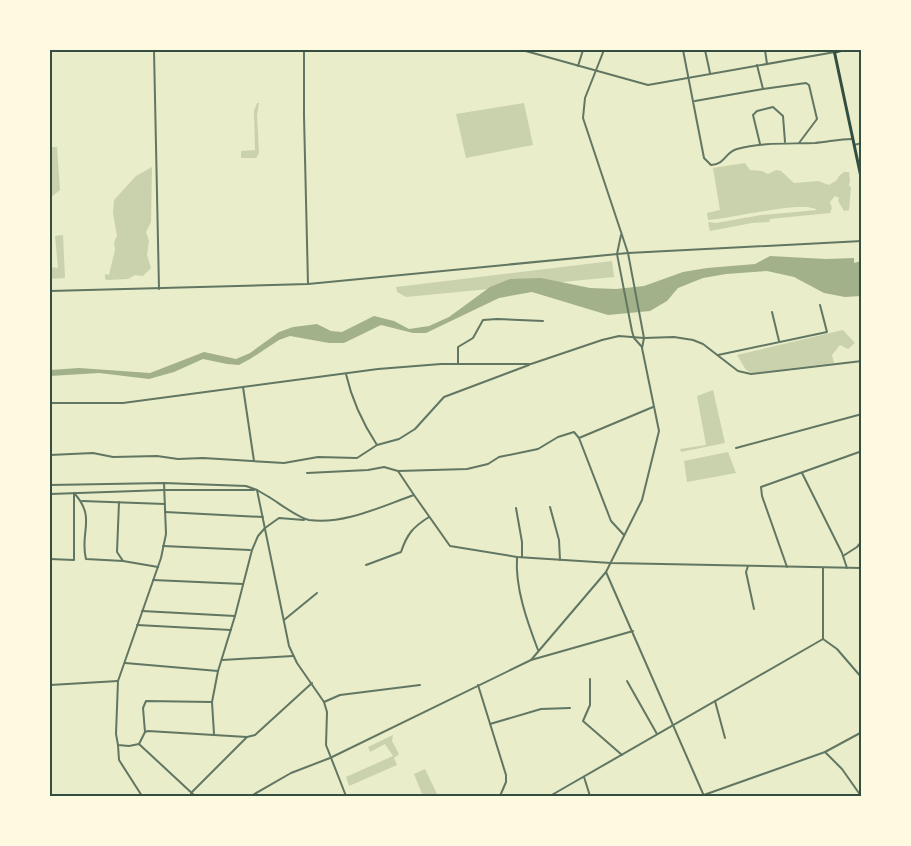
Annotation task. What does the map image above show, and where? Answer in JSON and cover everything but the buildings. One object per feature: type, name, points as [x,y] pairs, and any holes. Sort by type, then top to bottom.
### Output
[{"type":"main road","points":[[843,50],[834,51],[861,182]]},
{"type":"street","points":[[154,50],[159,289]]},
{"type":"street","points":[[304,50],[308,284]]},
{"type":"street","points":[[522,50],[648,85],[834,51]]},
{"type":"street","points":[[578,66],[583,50]]},
{"type":"street","points":[[531,660],[606,572],[642,500],[659,431],[642,348],[644,338],[628,253],[583,118],[585,98],[604,50]]},
{"type":"street","points":[[683,50],[704,158],[708,163],[712,165],[723,161],[736,149],[785,142],[852,139]]},
{"type":"street","points":[[705,50],[710,74]]},
{"type":"street","points":[[765,50],[767,64]]},
{"type":"street","points":[[757,66],[763,89]]},
{"type":"street","points":[[694,101],[806,83],[809,85],[817,118],[799,143]]},
{"type":"street","points":[[760,145],[753,115],[757,111],[773,107],[783,116],[785,142]]},
{"type":"street","points":[[854,145],[861,143]]},
{"type":"street","points":[[621,232],[617,254],[632,331],[634,338],[642,348]]},
{"type":"street","points":[[50,291],[308,284],[628,253],[861,241]]},
{"type":"street","points":[[718,355],[827,332],[820,305]]},
{"type":"street","points":[[771,312],[780,342]]},
{"type":"street","points":[[458,364],[458,347],[473,338],[483,320],[543,321]]},
{"type":"street","points":[[50,455],[93,453],[113,457],[148,456],[284,463],[318,457],[357,458],[377,445],[399,439],[415,429],[444,398],[531,364],[612,337],[674,337],[693,340],[703,344],[738,371],[752,374],[861,361]]},
{"type":"street","points":[[50,403],[123,403],[441,364],[531,364]]},
{"type":"street","points":[[346,374],[352,398],[363,424],[377,445]]},
{"type":"street","points":[[243,387],[254,461]]},
{"type":"street","points":[[579,438],[655,406]]},
{"type":"street","points":[[736,448],[861,414]]},
{"type":"street","points":[[307,473],[384,467],[398,471],[467,469],[488,464],[499,457],[538,449],[558,437],[574,432],[579,438],[611,521],[625,536]]},
{"type":"street","points":[[787,567],[762,496],[761,487],[861,451]]},
{"type":"street","points":[[398,471],[450,546],[517,557],[611,563],[861,568]]},
{"type":"street","points":[[802,473],[847,568]]},
{"type":"street","points":[[50,485],[164,483],[246,486],[257,490],[307,520]]},
{"type":"street","points":[[142,796],[119,760],[116,734],[118,681],[158,567],[166,534],[164,483]]},
{"type":"street","points":[[50,494],[257,490]]},
{"type":"street","points":[[257,490],[289,645],[293,656],[324,702],[327,712],[326,745],[346,796]]},
{"type":"street","points":[[74,493],[82,501],[86,515],[86,559],[123,561],[158,567]]},
{"type":"street","points":[[50,559],[74,560],[74,493]]},
{"type":"street","points":[[214,735],[212,702],[218,671],[258,536],[279,518],[307,520],[350,517],[414,495]]},
{"type":"street","points":[[82,501],[165,504]]},
{"type":"street","points":[[119,502],[117,552],[123,561]]},
{"type":"street","points":[[550,507],[559,540],[560,560]]},
{"type":"street","points":[[516,508],[522,542],[522,557]]},
{"type":"street","points":[[165,512],[263,517]]},
{"type":"street","points":[[366,565],[401,552],[408,534],[416,525],[430,517]]},
{"type":"street","points":[[843,556],[857,547],[861,541]]},
{"type":"street","points":[[163,546],[252,550]]},
{"type":"street","points":[[517,557],[516,574],[538,651]]},
{"type":"street","points":[[748,566],[746,572],[754,609]]},
{"type":"street","points":[[823,568],[823,639]]},
{"type":"street","points":[[606,572],[703,796],[825,752],[861,732]]},
{"type":"street","points":[[153,580],[244,584]]},
{"type":"street","points":[[284,620],[317,593]]},
{"type":"street","points":[[142,611],[235,616]]},
{"type":"street","points":[[137,625],[231,630]]},
{"type":"street","points":[[251,796],[291,773],[330,758],[531,660],[633,631]]},
{"type":"street","points":[[823,639],[837,649],[861,678]]},
{"type":"street","points":[[550,796],[823,639]]},
{"type":"street","points":[[222,660],[293,656]]},
{"type":"street","points":[[125,663],[218,671]]},
{"type":"street","points":[[590,678],[590,705],[583,721],[622,754]]},
{"type":"street","points":[[50,685],[118,681]]},
{"type":"street","points":[[627,681],[657,734]]},
{"type":"street","points":[[145,732],[247,737],[255,735],[312,683]]},
{"type":"street","points":[[324,702],[339,694],[420,684]]},
{"type":"street","points":[[478,686],[506,775],[506,782],[500,796]]},
{"type":"street","points":[[715,700],[725,738]]},
{"type":"street","points":[[139,744],[145,732],[143,708],[146,701],[212,702]]},
{"type":"street","points":[[490,724],[541,709],[570,708]]},
{"type":"street","points":[[191,793],[247,737]]},
{"type":"street","points":[[118,745],[139,744]]},
{"type":"street","points":[[139,744],[195,796]]},
{"type":"street","points":[[825,752],[842,769],[861,796]]},
{"type":"street","points":[[584,777],[590,796]]},
{"type":"shaded area","points":[[259,103],[257,115],[259,153],[256,158],[241,158],[241,151],[255,150],[254,111]]},
{"type":"shaded area","points":[[524,103],[533,145],[466,158],[456,114]]},
{"type":"shaded area","points":[[50,147],[57,147],[60,190],[50,198]]},
{"type":"shaded area","points":[[745,163],[750,170],[768,174],[776,170],[781,171],[794,183],[818,181],[829,185],[844,172],[849,172],[849,186],[851,187],[849,210],[844,211],[838,201],[839,198],[835,196],[830,202],[832,208],[830,213],[770,219],[769,222],[710,231],[708,222],[716,223],[761,215],[817,210],[797,207],[708,220],[707,213],[720,210],[713,168]]},
{"type":"shaded area","points":[[152,167],[151,222],[146,232],[149,241],[147,255],[151,268],[143,276],[135,275],[128,279],[107,280],[105,274],[109,275],[117,236],[113,213],[114,200],[136,176]]},
{"type":"shaded area","points":[[63,235],[65,278],[50,279],[50,267],[58,268],[55,236]]},
{"type":"shaded area","points":[[770,256],[854,258],[854,263],[861,261],[861,296],[845,297],[824,293],[794,277],[767,271],[703,278],[678,288],[667,301],[650,311],[608,315],[532,292],[499,298],[426,333],[413,333],[381,325],[344,343],[329,343],[290,336],[279,340],[239,365],[203,359],[174,372],[149,379],[99,373],[50,376],[50,370],[79,368],[150,373],[204,352],[236,359],[250,353],[279,332],[293,327],[317,324],[331,331],[342,332],[374,316],[394,321],[409,329],[429,326],[449,317],[490,287],[510,279],[541,278],[590,288],[616,289],[644,286],[683,272],[755,264]]},
{"type":"shaded area","points":[[612,261],[614,277],[406,297],[397,292],[396,287]]},
{"type":"shaded area","points":[[843,330],[855,343],[848,349],[840,345],[832,355],[834,363],[752,373],[746,370],[737,355]]},
{"type":"shaded area","points":[[713,390],[725,443],[681,452],[680,449],[706,445],[697,396]]},
{"type":"shaded area","points":[[728,452],[736,473],[687,482],[684,461]]},
{"type":"shaded area","points":[[393,735],[392,741],[399,754],[394,758],[397,765],[349,786],[346,777],[393,756],[385,744],[370,752],[368,747]]},
{"type":"shaded area","points":[[425,769],[438,796],[423,796],[414,774]]}]
